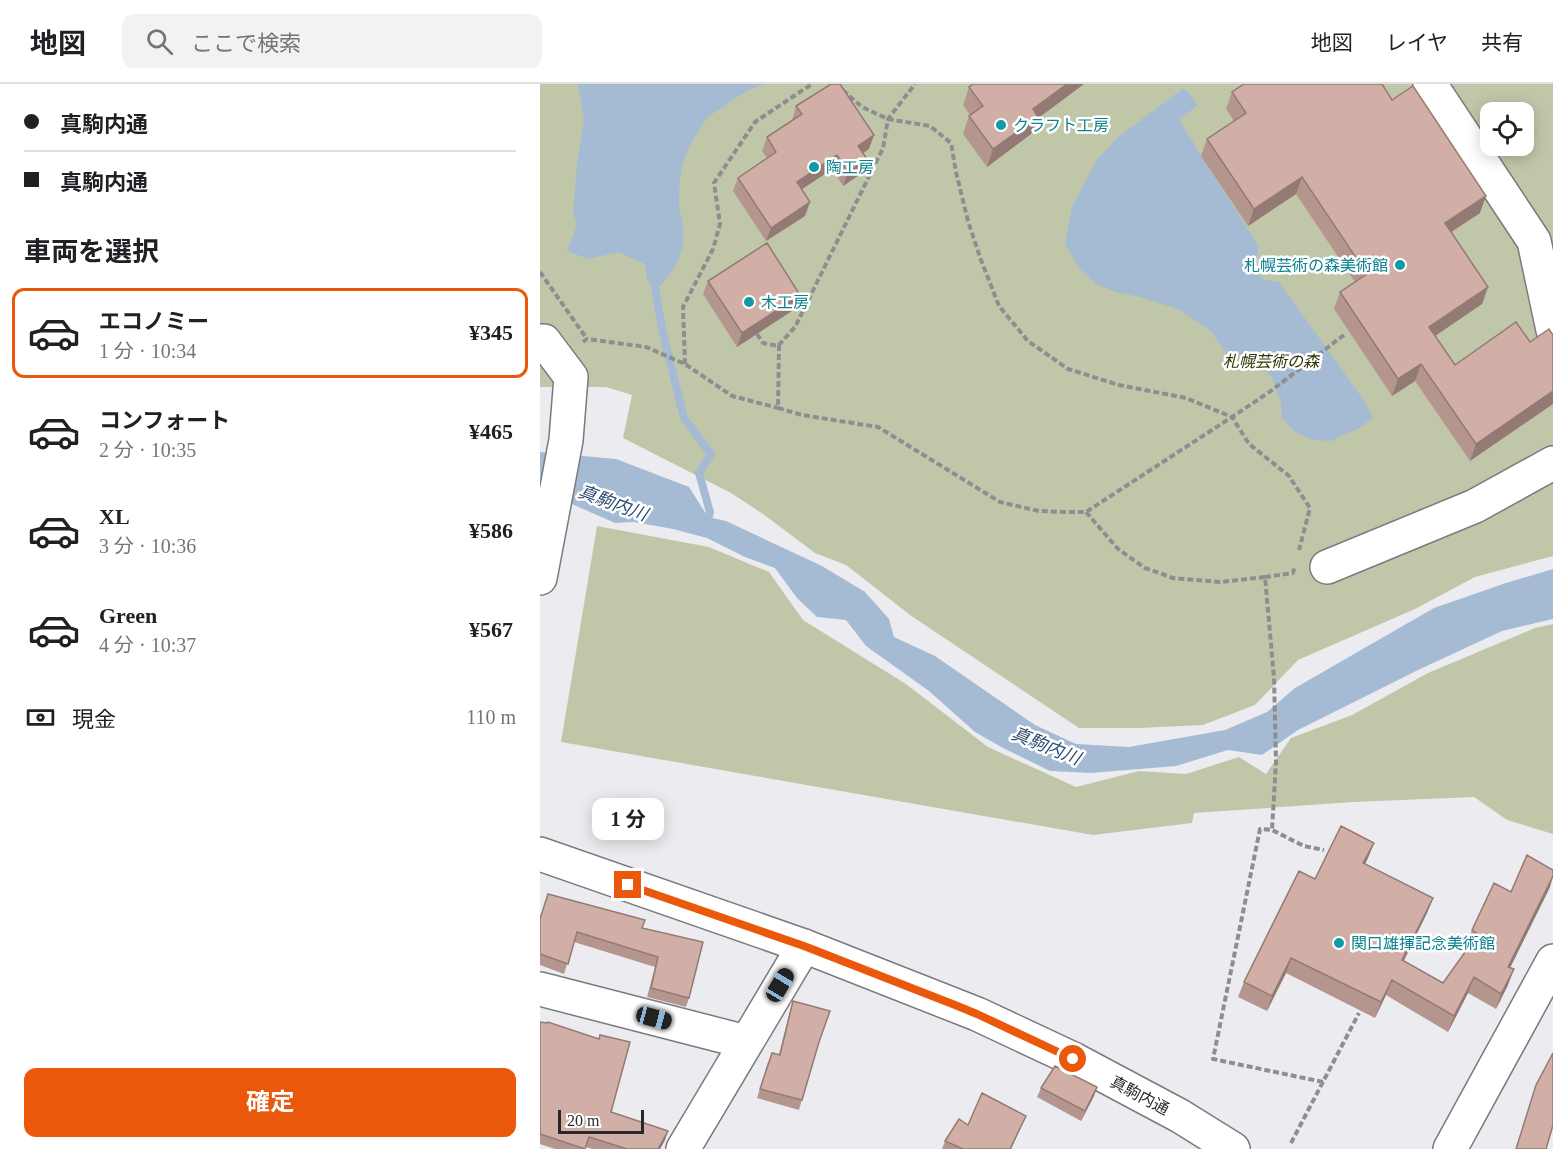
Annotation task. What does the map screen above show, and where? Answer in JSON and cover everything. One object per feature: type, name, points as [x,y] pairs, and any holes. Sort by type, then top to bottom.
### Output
[{"type":"main road","points":[[1430,84],[1534,242],[1553,330]]},
{"type":"main road","points":[[540,578],[566,440],[571,377],[550,352]]},
{"type":"main road","points":[[1311,565],[1475,506],[1553,463]]},
{"type":"main road","name":"真駒内通","points":[[540,854],[804,946],[977,1014],[1073,1059],[1180,1116],[1233,1149]]},
{"type":"main road","points":[[683,1149],[804,946]]},
{"type":"main road","points":[[1450,1149],[1553,961]]},
{"type":"main road","points":[[540,989],[746,1042]]},
{"type":"path","points":[[685,364],[682,307],[713,249],[720,224],[714,183],[755,122],[812,84]]},
{"type":"path","points":[[836,84],[862,107],[888,119],[930,126],[951,144],[956,172],[981,260],[999,306],[1028,341],[1068,369],[1119,385],[1186,398],[1232,417],[1249,444],[1290,476],[1310,508],[1299,551]]},
{"type":"path","points":[[778,408],[779,345],[795,327],[864,189],[883,148],[888,119],[915,84]]},
{"type":"path","points":[[540,272],[586,339]]},
{"type":"path","points":[[756,334],[763,344],[779,345]]},
{"type":"path","points":[[550,352],[586,339],[646,347],[685,364],[732,396],[802,415],[878,428],[1000,502],[1039,511],[1086,512],[1268,393],[1344,335]]},
{"type":"path","points":[[1086,512],[1118,549],[1145,568],[1173,578],[1220,582],[1293,573],[1311,565]]},
{"type":"path","points":[[1265,577],[1274,678],[1276,762],[1272,830]]},
{"type":"path","points":[[1323,1082],[1213,1059],[1260,829],[1272,830],[1304,846],[1324,850]]},
{"type":"path","points":[[1291,1143],[1359,1013]]},
{"type":"green space","name":"札幌芸術の森","points":[[540,84],[1553,84],[1553,556],[1475,577],[1415,609],[1298,660],[1255,705],[1203,725],[1079,728],[910,615],[846,565],[815,553],[731,493],[623,438],[632,395],[606,387],[540,387]]},
{"type":"green space","points":[[597,526],[709,547],[769,572],[803,620],[906,684],[988,747],[1076,787],[1139,771],[1186,774],[1239,757],[1266,774],[1291,738],[1352,715],[1428,673],[1535,628],[1553,624],[1553,834],[1507,820],[1474,797],[1354,802],[1194,813],[1192,823],[1093,835],[561,742]]},
{"type":"water","points":[[578,84],[767,84],[744,92],[710,116],[692,141],[682,168],[680,186],[679,206],[684,233],[682,250],[676,266],[660,286],[647,281],[645,264],[618,252],[588,259],[567,251],[577,225],[573,212],[584,120]]},
{"type":"water","points":[[1184,88],[1198,105],[1179,120],[1259,247],[1255,272],[1265,280],[1279,282],[1365,402],[1373,418],[1359,428],[1331,441],[1314,440],[1295,432],[1282,418],[1281,403],[1272,377],[1250,356],[1227,354],[1210,330],[1178,309],[1116,292],[1096,284],[1079,268],[1065,244],[1072,207],[1096,161],[1118,137]]},
{"type":"water","name":"真駒内川","points":[[540,452],[616,459],[689,487],[708,517],[726,521],[822,566],[865,592],[889,619],[894,637],[935,656],[1035,725],[1076,744],[1129,747],[1225,730],[1267,712],[1295,688],[1434,608],[1553,569],[1553,619],[1502,631],[1418,670],[1298,730],[1262,755],[1228,750],[1176,766],[1091,773],[1050,771],[975,732],[929,691],[866,646],[846,620],[817,617],[797,598],[775,568],[745,557],[707,538],[634,522],[615,523],[540,490]]},
{"type":"building","name":"陶工房","points":[[831,84],[840,84],[874,135],[858,146],[867,159],[848,172],[837,155],[797,182],[810,202],[771,228],[738,178],[776,152],[767,137],[802,114],[796,106]]},
{"type":"building","name":"クラフト工房","points":[[973,84],[1067,84],[1033,109],[1038,117],[993,149],[969,116],[983,106],[969,87]]},
{"type":"building","name":"札幌芸術の森美術館","points":[[1244,84],[1382,84],[1392,100],[1413,86],[1486,196],[1445,223],[1488,287],[1429,327],[1455,365],[1516,322],[1530,342],[1549,329],[1553,335],[1553,391],[1476,444],[1421,364],[1398,379],[1340,292],[1367,274],[1302,177],[1254,209],[1207,139],[1246,113],[1232,92]]},
{"type":"building","name":"木工房","points":[[767,243],[800,295],[742,333],[708,281]]},
{"type":"building","points":[[1341,826],[1374,843],[1363,863],[1433,898],[1402,960],[1443,983],[1478,934],[1472,930],[1494,883],[1511,892],[1527,855],[1553,870],[1553,876],[1508,967],[1514,969],[1501,994],[1474,977],[1454,1016],[1392,980],[1381,1002],[1291,958],[1272,996],[1244,982],[1299,871],[1315,879]]},
{"type":"building","points":[[548,894],[645,920],[642,928],[703,942],[689,998],[651,988],[658,957],[577,932],[568,964],[540,954],[540,919]]},
{"type":"building","points":[[793,1001],[830,1011],[802,1100],[760,1089],[772,1053],[780,1055]]},
{"type":"building","points":[[540,1022],[548,1022],[599,1039],[600,1035],[630,1042],[611,1112],[668,1131],[658,1149],[627,1149],[589,1137],[585,1149],[540,1134]]},
{"type":"building","points":[[1553,1053],[1553,1125],[1546,1149],[1516,1149],[1536,1085]]},
{"type":"building","points":[[1055,1066],[1097,1087],[1085,1111],[1041,1088]]},
{"type":"building","points":[[982,1093],[1026,1116],[1010,1149],[963,1149],[945,1141],[959,1119],[968,1125]]},
{"type":"waterway","points":[[653,275],[662,329],[684,418],[711,454],[699,473],[710,512],[706,526]]},
{"type":"place","name":"クラフト工房","points":[[1001,125]]},
{"type":"place","name":"陶工房","points":[[814,167]]},
{"type":"place","name":"札幌芸術の森美術館","points":[[1400,265]]},
{"type":"place","name":"木工房","points":[[749,302]]},
{"type":"place","name":"関口雄揮記念美術館","points":[[1339,943]]},
{"type":"route","points":[[628,885],[804,946],[955,1005],[1073,1059]]}]
